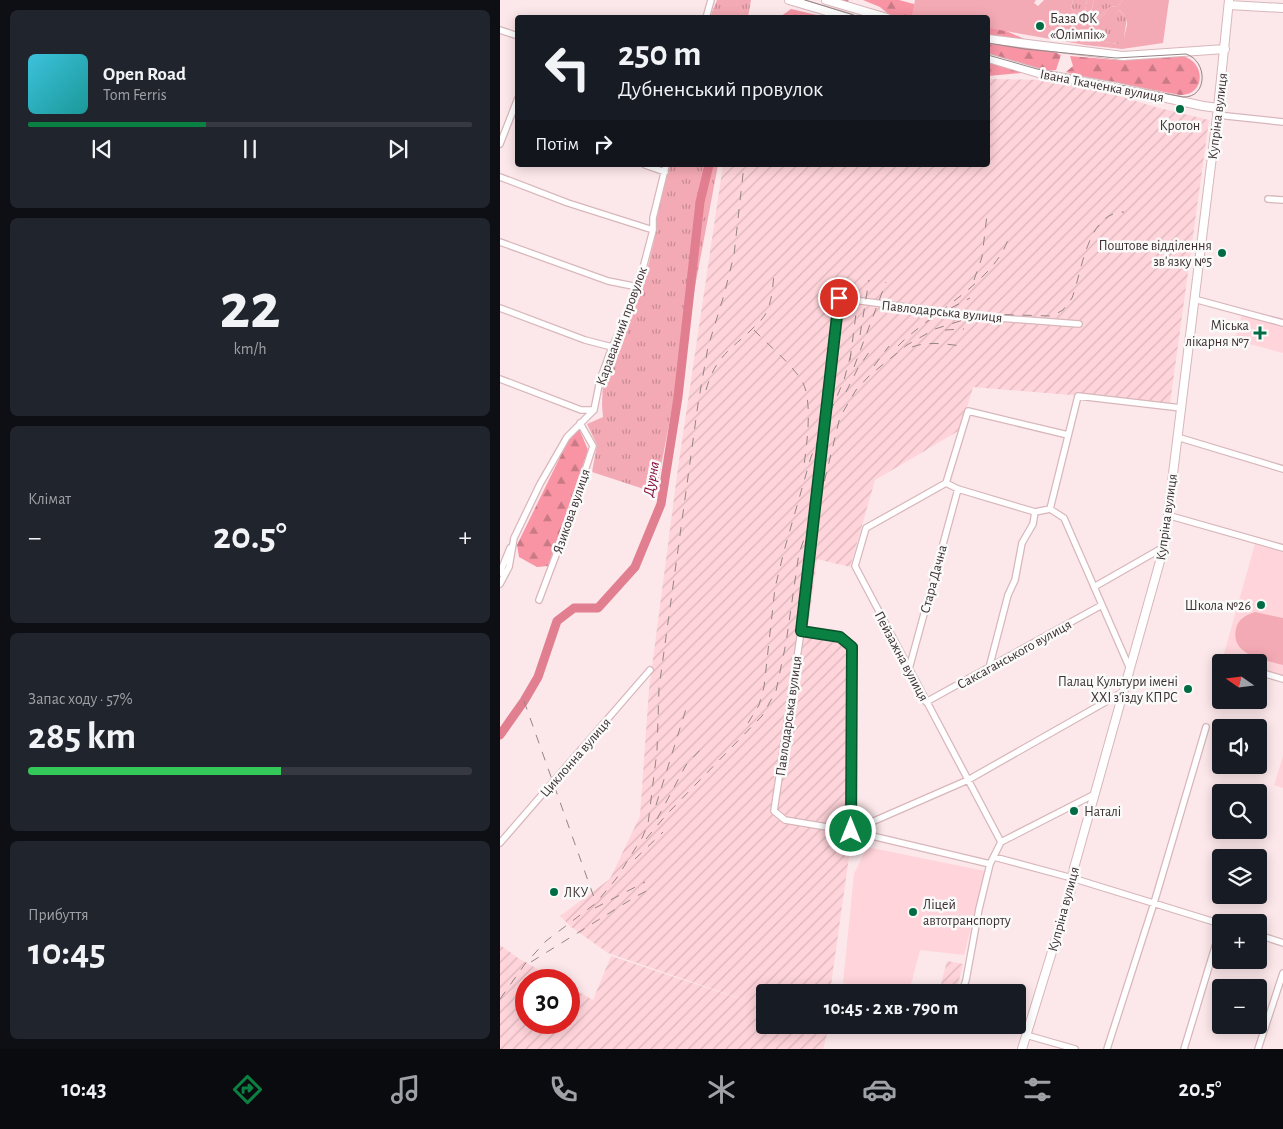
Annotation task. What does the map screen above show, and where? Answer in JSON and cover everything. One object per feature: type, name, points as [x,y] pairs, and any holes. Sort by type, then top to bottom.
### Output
[{"type":"main road","points":[[789,0],[840,15]]},
{"type":"main road","points":[[826,0],[877,15]]},
{"type":"main road","points":[[1229,2],[1283,8]]},
{"type":"main road","name":"Купріна вулиця","points":[[1022,1049],[1071,890],[1072,878],[1164,547],[1218,112],[1229,2]]},
{"type":"main road","name":"Івана Ткаченка вулиця","points":[[990,39],[1123,56],[1225,49]]},
{"type":"main road","name":"Івана Ткаченка вулиця","points":[[990,59],[1042,74],[1116,87],[1202,106],[1218,112]]},
{"type":"street","points":[[707,15],[711,0]]},
{"type":"street","points":[[500,30],[515,35]]},
{"type":"street","points":[[500,144],[515,105]]},
{"type":"street","points":[[1218,112],[1283,122]]},
{"type":"street","points":[[510,116],[515,118]]},
{"type":"street","points":[[651,167],[665,172]]},
{"type":"street","name":"Караванний провулок","points":[[594,410],[600,380],[638,287],[653,230],[653,218],[666,167]]},
{"type":"street","points":[[500,177],[568,203],[653,230]]},
{"type":"street","points":[[1268,199],[1283,200]]},
{"type":"street","points":[[500,242],[608,281],[638,287]]},
{"type":"street","name":"Павлодарська вулиця","points":[[851,831],[785,820],[774,811],[801,631],[839,298],[973,316],[1079,324]]},
{"type":"street","points":[[1194,298],[1283,323]]},
{"type":"street","points":[[500,308],[585,340],[612,347]]},
{"type":"street","points":[[500,378],[582,410],[594,410]]},
{"type":"street","points":[[1050,509],[1078,396],[1180,408]]},
{"type":"street","points":[[500,573],[502,562],[540,484],[567,437],[594,410]]},
{"type":"street","points":[[1068,435],[968,411],[946,483],[958,489],[1035,512],[1050,509],[1064,518],[1130,669]]},
{"type":"street","name":"Язикова вулиця","points":[[539,600],[568,523],[593,446],[580,423]]},
{"type":"street","points":[[1177,438],[1283,469]]},
{"type":"street","name":"Пейзажна вулиця","points":[[946,483],[866,528],[854,566],[1001,842]]},
{"type":"street","name":"Стара Дачна","points":[[909,669],[958,489]]},
{"type":"street","points":[[989,668],[1008,595],[1015,580],[1022,543],[1033,524],[1035,512]]},
{"type":"street","points":[[1167,515],[1283,548]]},
{"type":"street","points":[[500,584],[509,567],[514,538]]},
{"type":"street","points":[[1094,587],[1164,547]]},
{"type":"street","name":"Саксаганського вулиця","points":[[926,702],[1102,605]]},
{"type":"street","points":[[801,631],[840,637],[852,647],[851,831]]},
{"type":"street","name":"Циклонна вулиця","points":[[500,843],[650,670]]},
{"type":"street","points":[[1268,675],[1283,679]]},
{"type":"street","points":[[851,831],[968,780],[1123,692]]},
{"type":"street","points":[[1108,1049],[1206,727]]},
{"type":"street","points":[[965,984],[990,864],[1001,842],[1095,794]]},
{"type":"street","points":[[851,831],[990,864]]},
{"type":"street","points":[[994,857],[1072,878],[1212,922]]},
{"type":"street","points":[[1267,938],[1283,943]]},
{"type":"street","points":[[1184,1049],[1212,955]]},
{"type":"street","points":[[1258,1049],[1283,973]]},
{"type":"street","points":[[1027,1033],[1075,1049]]},
{"type":"shaded area","points":[[990,79],[1049,80],[1100,90],[1155,107],[1209,120],[1170,403],[973,387],[960,430],[875,480],[850,567],[817,559],[808,627],[835,630],[854,646],[853,828],[831,984],[756,984],[756,1004],[608,953],[570,926],[560,916],[610,879],[640,816],[649,690],[678,468],[723,167],[990,167]]},
{"type":"shaded area","name":"Міська лікарня №7","points":[[1242,314],[1283,326],[1283,353],[1235,340]]},
{"type":"shaded area","name":"Школа №26","points":[[1255,544],[1283,552],[1283,677],[1268,672],[1268,654],[1224,654]]},
{"type":"shaded area","points":[[1283,756],[1283,788],[1274,785]]},
{"type":"shaded area","name":"Ліцей автотранспорту","points":[[867,847],[985,871],[964,955],[920,950],[911,984],[843,983],[854,874]]},
{"type":"shaded area","points":[[500,945],[538,969],[515,969],[515,1034],[580,1034],[580,992],[593,1000],[611,956],[756,1004],[756,1034],[827,1034],[823,1049],[500,1049]]},
{"type":"shaded area","points":[[947,961],[963,964],[958,984],[941,984]]},
{"type":"green space","points":[[717,0],[751,0],[748,15],[711,15]]},
{"type":"green space","points":[[863,0],[899,0],[955,15],[890,15],[880,7]]},
{"type":"green space","name":"База ФК «Олімпік»","points":[[915,0],[1036,0],[1034,3],[1038,6],[1044,0],[1073,0],[1071,8],[1079,12],[1085,11],[1087,0],[1094,0],[1089,20],[1093,22],[1111,6],[1117,7],[1123,0],[1169,0],[1163,43],[1122,49],[1085,45],[990,28],[990,15],[912,15]],"holes":[[[1119,10],[1125,17],[1127,25],[1124,37],[1120,37],[1118,44],[1091,40],[1093,24],[1106,13],[1110,19],[1115,18]]]},
{"type":"green space","points":[[1073,0],[1087,0],[1085,11],[1077,12],[1072,10]]},
{"type":"green space","points":[[1094,0],[1123,0],[1117,7],[1111,6],[1093,22],[1089,21]]},
{"type":"green space","points":[[1112,8],[1114,11],[1107,13],[1107,15],[1116,13],[1119,10],[1127,18],[1124,37],[1118,44],[1090,40],[1093,24]]},
{"type":"green space","points":[[791,9],[816,15],[783,15]]},
{"type":"green space","points":[[990,24],[1061,55],[1056,70],[990,76]]},
{"type":"green space","points":[[1070,56],[1116,60],[1182,56],[1190,59],[1196,65],[1200,78],[1194,90],[1188,94],[1180,95],[1066,72],[1073,66]]},
{"type":"green space","points":[[669,167],[718,167],[656,493],[592,472],[597,445],[587,424],[603,417],[603,380],[642,291],[655,237],[656,217]]},
{"type":"green space","points":[[576,429],[580,431],[588,450],[548,566],[537,567],[519,557],[517,545],[566,445]]},
{"type":"green space","points":[[1255,612],[1283,618],[1283,665],[1268,661],[1268,654],[1248,654],[1238,645],[1236,638],[1237,626],[1243,618]]},
{"type":"waterway","name":"Дурна","points":[[500,735],[538,677],[557,621],[574,608],[598,608],[635,567],[661,504],[678,397],[700,202],[709,167]]},
{"type":"tram line","points":[[805,0],[853,15]]},
{"type":"tram line","points":[[990,43],[1025,49],[1116,58],[1186,54],[1198,64],[1202,78],[1201,86],[1197,92],[1191,96],[1183,97],[1037,69],[990,56]]},
{"type":"railway","points":[[500,999],[525,964],[546,941],[596,903],[616,879],[642,838],[648,824],[657,751],[659,688],[698,404],[708,347],[734,255],[744,167]]},
{"type":"railway","points":[[646,839],[667,814],[762,716],[776,691],[786,643],[799,553],[822,491],[840,417],[856,390],[870,375],[907,345],[935,329],[982,314],[1052,316],[1063,310],[1072,298],[1083,259],[1094,232],[1102,222],[1112,215],[1124,212]]},
{"type":"railway","points":[[974,280],[982,257],[987,215]]},
{"type":"railway","points":[[898,346],[977,282],[991,268],[1002,252],[1009,236]]},
{"type":"railway","points":[[706,390],[709,379],[722,357],[758,324],[765,315],[771,300],[774,273]]},
{"type":"railway","points":[[860,335],[869,280]]},
{"type":"railway","points":[[854,367],[886,282]]},
{"type":"railway","points":[[951,308],[970,298]]},
{"type":"railway","points":[[850,360],[857,306]]},
{"type":"railway","points":[[945,330],[964,329]]},
{"type":"railway","points":[[754,330],[792,367],[805,389],[808,422],[804,465]]},
{"type":"railway","points":[[912,347],[930,344],[962,346]]},
{"type":"railway","points":[[874,366],[889,346]]},
{"type":"railway","points":[[846,392],[858,368],[872,348]]},
{"type":"railway","points":[[748,723],[759,705],[764,687],[775,588],[784,551],[811,457],[844,380],[851,354]]},
{"type":"railway","points":[[524,701],[596,903]]},
{"type":"railway","points":[[656,805],[686,709]]},
{"type":"railway","points":[[657,819],[686,765],[700,750]]},
{"type":"railway","points":[[635,859],[663,832]]},
{"type":"railway","points":[[595,908],[645,882]]},
{"type":"railway","points":[[531,962],[652,888]]},
{"type":"place","name":"База ФК «Олімпік»","points":[[1040,26]]},
{"type":"place","name":"Кротон","points":[[1180,109]]},
{"type":"place","name":"Поштове відділення зв'язку №5","points":[[1222,253]]},
{"type":"place","name":"Міська лікарня №7","points":[[1260,333]]},
{"type":"place","name":"Школа №26","points":[[1261,605]]},
{"type":"place","name":"Палац Культури імені XXI з'їзду КПРС","points":[[1188,689]]},
{"type":"place","name":"Наталі","points":[[1074,811]]},
{"type":"place","name":"ЛКУ","points":[[554,892]]},
{"type":"place","name":"Ліцей автотранспорту","points":[[913,912]]},
{"type":"route","points":[[839,298],[801,631],[840,637],[852,647],[851,831]]}]
